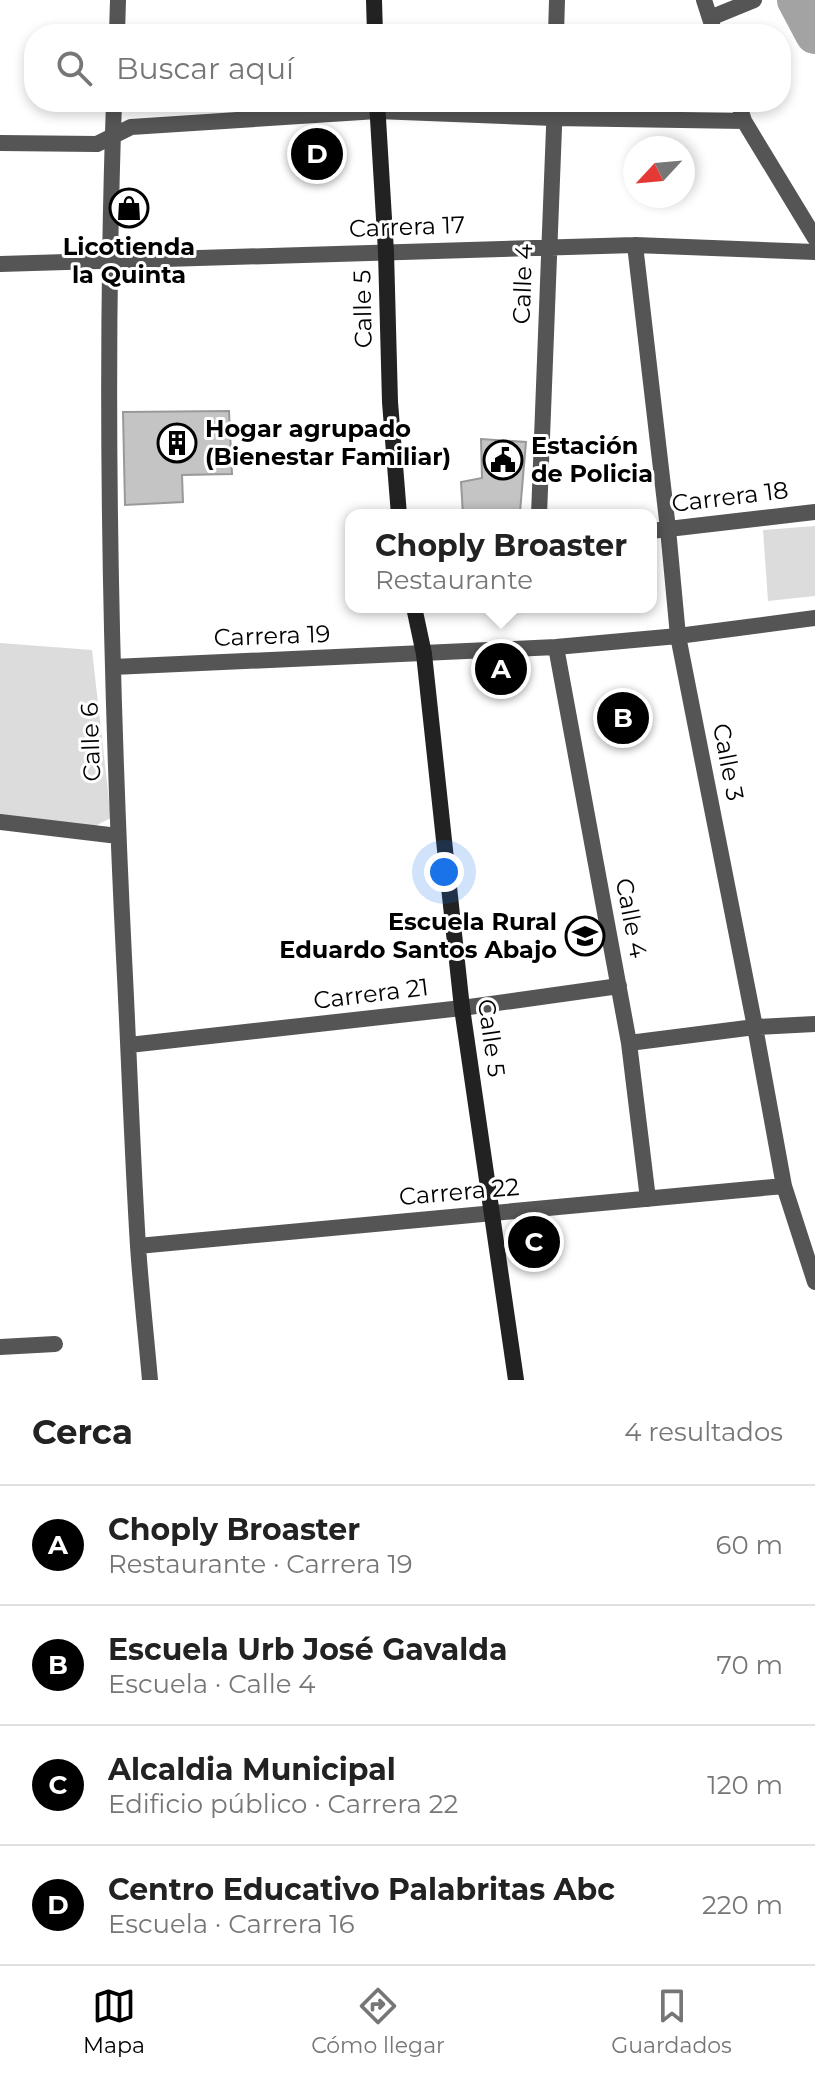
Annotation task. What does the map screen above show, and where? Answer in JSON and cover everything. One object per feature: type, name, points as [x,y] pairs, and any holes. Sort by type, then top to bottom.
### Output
[{"type":"main road","points":[[374,0],[375,24]]},
{"type":"main road","name":"Calle 5","points":[[377,112],[386,252],[390,402],[399,509]]},
{"type":"main road","name":"Calle 5","points":[[415,613],[424,654],[462,1008],[516,1380]]},
{"type":"street","points":[[117,24],[118,0]]},
{"type":"street","points":[[556,24],[557,0]]},
{"type":"street","points":[[704,0],[712,24]]},
{"type":"street","points":[[716,24],[754,0]]},
{"type":"street","name":"Calle 6","points":[[114,112],[110,462],[113,667],[138,1246],[150,1380]]},
{"type":"street","points":[[0,143],[97,144],[131,127],[316,112]]},
{"type":"street","name":"Calle 4","points":[[539,509],[554,112]]},
{"type":"street","points":[[589,112],[744,121]]},
{"type":"street","points":[[741,112],[815,238]]},
{"type":"street","name":"Carrera 17","points":[[0,264],[635,245],[815,252]]},
{"type":"street","name":"Calle 3","points":[[635,245],[659,530],[784,1186],[815,1282]]},
{"type":"street","name":"Carrera 18","points":[[659,530],[815,512]]},
{"type":"street","name":"Carrera 19","points":[[113,667],[556,647],[678,636],[815,618]]},
{"type":"street","name":"Calle 4","points":[[556,647],[629,1043],[648,1199]]},
{"type":"street","points":[[0,822],[118,836]]},
{"type":"street","name":"Carrera 21","points":[[129,1045],[462,1008],[619,986]]},
{"type":"street","points":[[629,1043],[755,1027],[815,1024]]},
{"type":"street","name":"Carrera 22","points":[[138,1246],[784,1186]]},
{"type":"street","points":[[0,1347],[55,1344]]},
{"type":"shaded area","points":[[815,526],[815,596],[768,601],[763,530]]},
{"type":"shaded area","points":[[0,643],[92,650],[111,818],[89,829],[0,819]]},
{"type":"building","name":"Hogar agrupado (Bienestar Familiar)","points":[[229,411],[232,474],[182,475],[183,502],[125,505],[123,412]]},
{"type":"building","name":"Estación de Policia","points":[[481,439],[526,442],[520,509],[463,509],[461,482],[482,478]]},
{"type":"waterway","points":[[797,0],[815,34]]},
{"type":"place","name":"Centro Educativo Palabritas Abc","points":[[317,154]]},
{"type":"place","name":"Licotienda la Quinta","points":[[129,208]]},
{"type":"place","name":"Hogar agrupado (Bienestar Familiar)","points":[[177,443]]},
{"type":"place","name":"Estación de Policia","points":[[503,460]]},
{"type":"place","name":"Choply Broaster","points":[[501,669]]},
{"type":"place","name":"Escuela Urb José Gavalda","points":[[623,718]]},
{"type":"place","name":"Escuela Rural Eduardo Santos Abajo","points":[[585,936]]},
{"type":"place","name":"Alcaldia Municipal","points":[[534,1242]]}]
